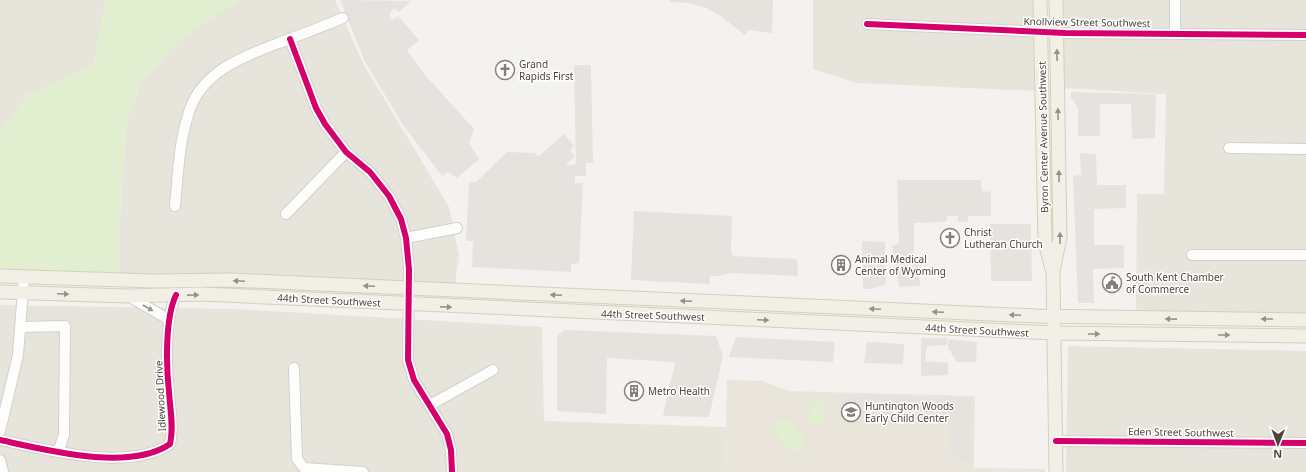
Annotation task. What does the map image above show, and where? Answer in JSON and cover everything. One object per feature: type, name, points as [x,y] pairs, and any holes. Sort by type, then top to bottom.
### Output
[{"type":"main road","name":"Byron Center Avenue Southwest","points":[[1040,0],[1045,242],[1053,273]]},
{"type":"main road","name":"Byron Center Avenue Southwest","points":[[1056,0],[1060,238],[1053,273],[1056,472]]},
{"type":"main road","name":"44th Street Southwest","points":[[0,276],[154,281],[230,280],[1054,317],[1306,320]]},
{"type":"main road","name":"44th Street Southwest","points":[[0,292],[128,296],[176,295],[286,298],[1054,333],[1306,336]]},
{"type":"main road","points":[[592,312],[604,307],[613,297]]},
{"type":"street","points":[[1175,0],[1175,33]]},
{"type":"street","points":[[175,206],[186,123],[198,93],[213,77],[232,63],[343,18]]},
{"type":"street","name":"Knollview Street Southwest","points":[[867,24],[1056,32],[1306,35]]},
{"type":"street","points":[[290,39],[316,108],[336,141],[346,152],[370,172],[389,196],[401,220],[406,238],[408,360],[414,380],[447,434],[451,450],[452,472]]},
{"type":"street","points":[[1229,148],[1306,149]]},
{"type":"street","points":[[286,214],[346,152]]},
{"type":"street","points":[[406,238],[457,228]]},
{"type":"street","points":[[1192,255],[1306,255]]},
{"type":"street","points":[[0,431],[18,355],[24,293],[24,276]]},
{"type":"street","name":"Idlewood Drive","points":[[0,440],[58,452],[92,457],[117,457],[152,452],[162,449],[170,444],[173,434],[167,380],[168,319],[171,304],[176,295]]},
{"type":"street","points":[[128,296],[168,319]]},
{"type":"street","points":[[20,327],[65,326],[64,435],[58,452]]},
{"type":"street","points":[[294,368],[297,459],[304,468],[363,472]]},
{"type":"street","points":[[430,405],[493,370]]},
{"type":"street","name":"Eden Street Southwest","points":[[1056,441],[1306,443]]},
{"type":"street","points":[[0,460],[3,472]]},
{"type":"shaded area","points":[[0,0],[106,0],[93,66],[28,95],[0,133]]},
{"type":"shaded area","points":[[239,0],[335,0],[363,63],[449,207],[459,256],[455,284],[119,276],[119,230],[127,120],[143,79],[178,41]]},
{"type":"shaded area","points":[[340,0],[411,1],[399,12],[394,8],[390,13],[390,18],[392,20],[398,16],[419,40],[407,50],[426,76],[474,129],[469,143],[479,159],[457,178],[448,172],[442,176],[403,125],[364,60]]},
{"type":"shaded area","points":[[670,0],[773,0],[772,33],[749,30],[745,35],[719,15],[706,8],[689,3],[670,2]]},
{"type":"shaded area","points":[[813,0],[1035,0],[1036,91],[857,83],[813,69]]},
{"type":"shaded area","points":[[1060,0],[1306,0],[1306,314],[1136,311],[1137,194],[1164,194],[1166,94],[1061,88]]},
{"type":"shaded area","points":[[574,65],[591,65],[593,163],[586,163],[586,176],[575,176],[575,183],[583,183],[579,263],[571,264],[571,272],[472,267],[473,241],[466,241],[469,182],[476,182],[507,152],[535,153],[538,157],[564,134],[574,146],[570,151],[575,156],[567,164],[567,166],[576,164]]},
{"type":"shaded area","points":[[1071,92],[1156,94],[1155,138],[1132,139],[1131,104],[1100,104],[1100,136],[1078,136],[1078,108],[1071,98]]},
{"type":"shaded area","points":[[1080,153],[1096,154],[1097,185],[1126,185],[1126,208],[1094,209],[1094,245],[1124,245],[1124,268],[1093,269],[1094,303],[1078,303],[1073,176],[1081,175]]},
{"type":"shaded area","points":[[897,180],[981,180],[982,191],[991,192],[991,216],[968,216],[968,222],[958,222],[958,216],[947,216],[947,221],[944,222],[914,223],[914,256],[918,256],[920,286],[899,287],[892,246],[899,243]]},
{"type":"shaded area","points":[[634,211],[732,216],[731,250],[733,256],[797,259],[798,276],[732,273],[710,276],[710,284],[631,280]]},
{"type":"shaded area","points":[[990,224],[1031,224],[1032,281],[991,281]]},
{"type":"shaded area","points":[[862,241],[885,242],[886,284],[871,289],[863,289]]},
{"type":"shaded area","points":[[0,305],[235,309],[542,327],[544,421],[726,427],[725,472],[0,472]]},
{"type":"shaded area","points":[[565,330],[716,336],[723,356],[709,417],[663,416],[675,362],[607,358],[606,414],[557,411],[557,336]]},
{"type":"shaded area","points":[[736,337],[835,342],[833,362],[729,357]]},
{"type":"shaded area","points":[[921,338],[947,338],[947,345],[927,346],[925,361],[948,363],[948,375],[921,376]]},
{"type":"shaded area","points":[[948,339],[977,342],[976,362],[957,362],[948,348]]},
{"type":"shaded area","points":[[867,342],[904,344],[903,364],[864,363]]},
{"type":"shaded area","points":[[1068,346],[1306,351],[1306,472],[1066,472]]},
{"type":"shaded area","name":"Huntington Woods Early Child Center","points":[[727,380],[763,381],[789,391],[975,396],[974,468],[1045,469],[1045,472],[725,472]]},
{"type":"shaded area","points":[[835,394],[972,399],[973,462],[950,455],[950,419],[897,418],[891,422],[872,422],[871,416],[848,415]]},
{"type":"green space","points":[[106,0],[239,0],[178,41],[143,79],[127,120],[119,230],[119,276],[0,268],[0,133],[28,95],[93,66]]},
{"type":"green space","points":[[811,402],[822,402],[825,423],[811,424],[809,422]]},
{"type":"green space","points":[[776,420],[793,421],[796,431],[804,435],[802,452],[791,448],[782,441],[777,432]]},
{"type":"cycle path","points":[[867,24],[1065,33],[1306,35]]},
{"type":"cycle path","points":[[290,39],[316,108],[325,124],[346,152],[370,172],[389,196],[401,219],[406,238],[409,269],[408,360],[414,380],[447,434],[451,450],[452,472]]},
{"type":"cycle path","points":[[0,440],[63,453],[110,458],[133,457],[153,452],[170,444],[172,425],[167,369],[167,342],[172,305],[176,295]]},
{"type":"cycle path","points":[[1056,441],[1306,443]]},
{"type":"place","name":"Grand Rapids First","points":[[505,70]]},
{"type":"place","name":"Christ Lutheran Church","points":[[950,238]]},
{"type":"place","name":"Animal Medical Center of Wyoming","points":[[841,265]]},
{"type":"place","name":"South Kent Chamber of Commerce","points":[[1112,283]]},
{"type":"place","name":"Metro Health","points":[[634,391]]},
{"type":"place","name":"Huntington Woods Early Child Center","points":[[851,412]]}]
